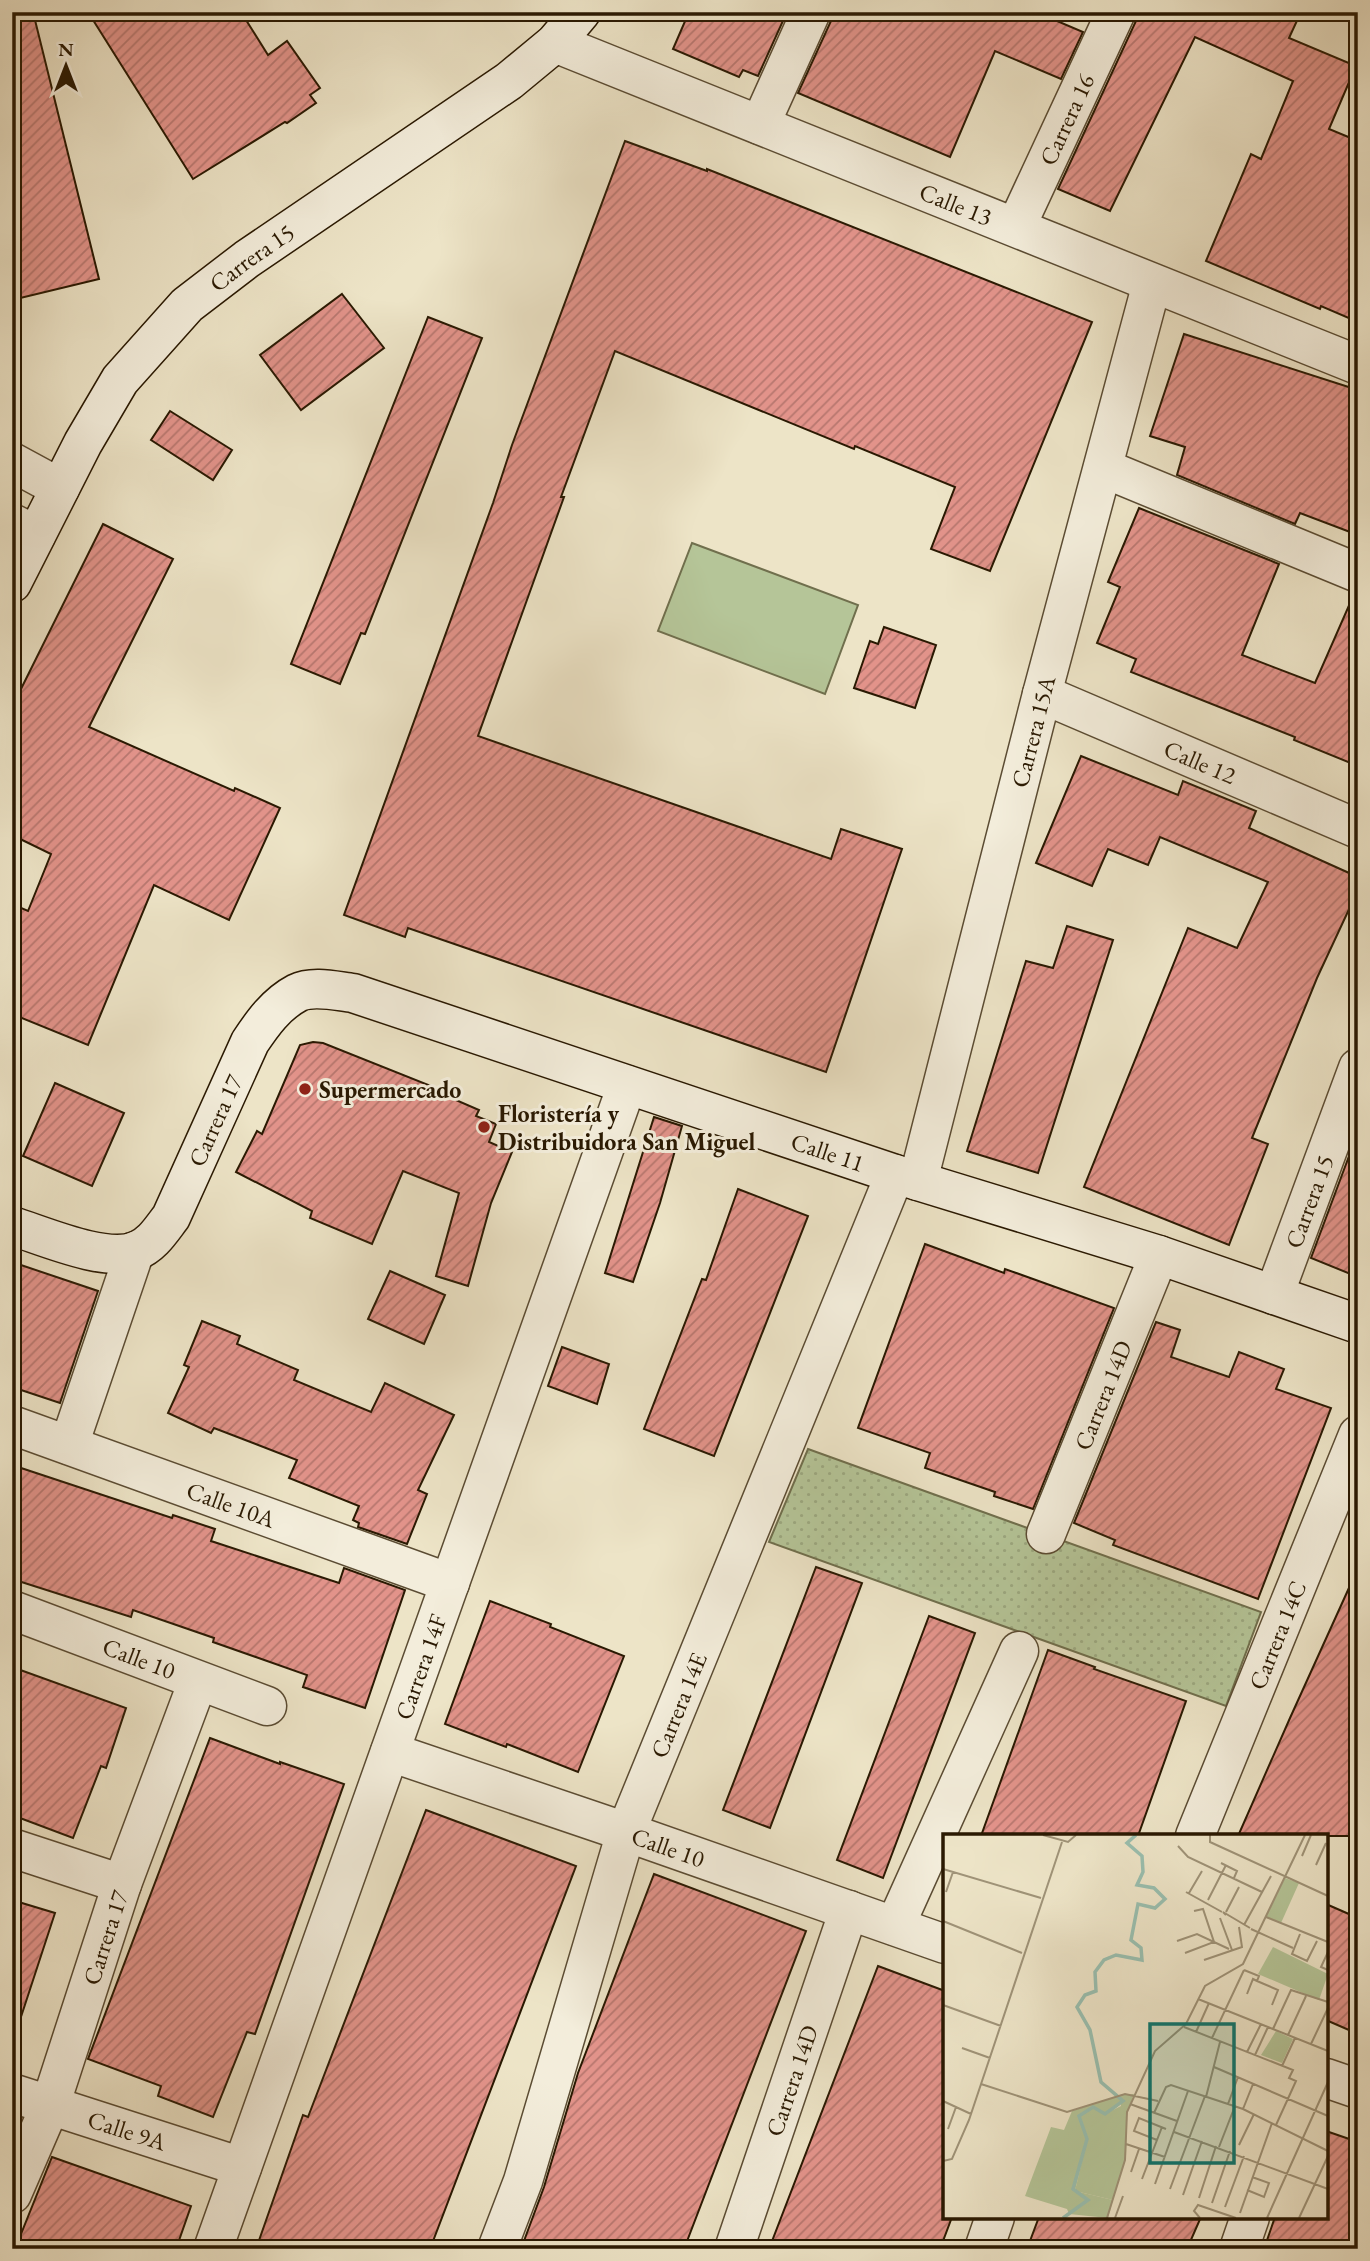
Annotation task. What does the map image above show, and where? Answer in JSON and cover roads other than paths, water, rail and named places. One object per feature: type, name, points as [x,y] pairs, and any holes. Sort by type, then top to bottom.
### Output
[{"type":"street","name":"Carrera 15","points":[[12,583],[24,529],[60,488],[120,380],[187,305],[247,258],[509,82],[555,43],[581,12]]},
{"type":"street","points":[[760,125],[811,12]]},
{"type":"street","name":"Carrera 16","points":[[1016,227],[1116,12]]},
{"type":"street","name":"Calle 13","points":[[555,43],[1358,365]]},
{"type":"street","name":"Carrera 15A","points":[[906,1178],[1042,694],[1152,283]]},
{"type":"street","points":[[12,462],[60,488]]},
{"type":"street","points":[[1103,468],[1358,573]]},
{"type":"street","name":"Calle 12","points":[[1042,694],[1358,829]]},
{"type":"street","name":"Calle 11","points":[[298,992],[321,989],[353,993],[906,1178],[1159,1255],[1358,1324]]},
{"type":"street","name":"Carrera 17","points":[[135,1251],[154,1239],[171,1217],[250,1042],[264,1020],[298,992]]},
{"type":"street","name":"Carrera 15","points":[[1274,1295],[1358,1068]]},
{"type":"street","name":"Carrera 14F","points":[[213,2249],[627,1085]]},
{"type":"street","name":"Carrera 14E","points":[[497,2249],[523,2180],[626,1832],[906,1178]]},
{"type":"street","points":[[12,1226],[96,1252],[114,1254],[135,1251],[69,1445]]},
{"type":"street","name":"Carrera 14D","points":[[1046,1534],[1159,1255]]},
{"type":"street","name":"Calle 10A","points":[[12,1425],[450,1583]]},
{"type":"street","name":"Carrera 14C","points":[[1196,1834],[1358,1435]]},
{"type":"street","name":"Calle 10","points":[[12,1610],[267,1706]]},
{"type":"street","points":[[895,1926],[1019,1651]]},
{"type":"street","name":"Carrera 17","points":[[12,2194],[50,2106],[122,1884],[198,1681]]},
{"type":"street","name":"Calle 10","points":[[390,1752],[943,1943]]},
{"type":"street","points":[[12,1848],[122,1884]]},
{"type":"street","name":"Carrera 14D","points":[[734,2249],[849,1910]]},
{"type":"street","points":[[1328,2079],[1358,2089]]},
{"type":"street","name":"Calle 9A","points":[[12,2093],[242,2167]]},
{"type":"street","points":[[984,2249],[994,2219]]},
{"type":"street","points":[[1239,2249],[1249,2219]]},
{"type":"place","name":"Supermercado","points":[[305,1089]]},
{"type":"place","name":"Floristería y Distribuidora San Miguel","points":[[484,1127]]}]
